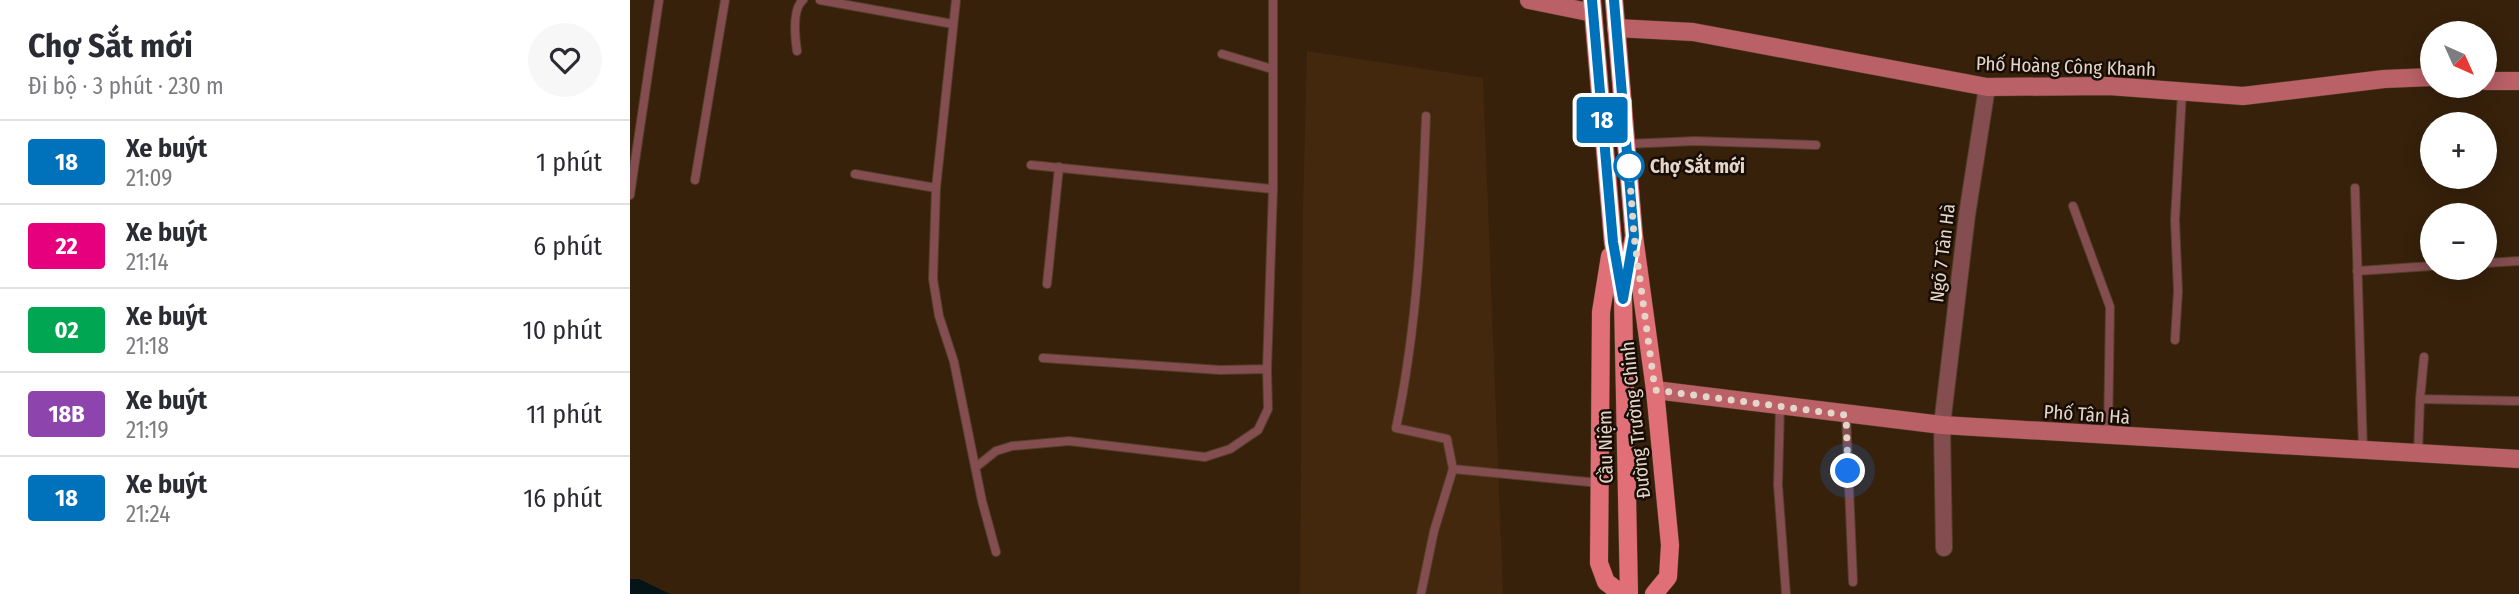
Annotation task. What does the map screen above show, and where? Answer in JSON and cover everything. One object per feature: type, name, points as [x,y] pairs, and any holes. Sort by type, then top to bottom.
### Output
[{"type":"main road","points":[[1614,0],[1634,236],[1623,299]]},
{"type":"main road","points":[[1592,7],[1613,242],[1623,299]]},
{"type":"main road","name":"Đường Trường Chinh","points":[[1634,236],[1655,390],[1670,568],[1666,583],[1654,594]]},
{"type":"main road","name":"Đường Trường Chinh","points":[[1613,242],[1601,312],[1602,483],[1599,563],[1606,582],[1622,594]]},
{"type":"main road","name":"Cầu Niệm","points":[[1623,299],[1629,594]]},
{"type":"street","points":[[1529,0],[1592,7]]},
{"type":"street","name":"Phố Hoàng Công Khanh","points":[[1616,28],[1693,33],[1987,87],[2109,86],[2242,96],[2384,79],[2420,78]]},
{"type":"street","points":[[2497,81],[2519,81]]},
{"type":"street","name":"Ngõ 7 Tân Hà","points":[[1944,548],[1942,425],[1962,279],[1967,215],[1987,87]]},
{"type":"street","name":"Phố Tân Hà","points":[[1655,390],[1942,425],[2519,460]]},
{"type":"lane","points":[[630,195],[659,0]]},
{"type":"lane","points":[[695,180],[725,0]]},
{"type":"lane","points":[[797,51],[796,18],[798,4],[803,0]]},
{"type":"lane","points":[[820,0],[953,24]]},
{"type":"lane","points":[[956,0],[936,188],[933,279],[996,552]]},
{"type":"lane","points":[[976,467],[996,451],[1012,446],[1069,441],[1205,457],[1230,449],[1258,429],[1268,409],[1273,189],[1273,0]]},
{"type":"lane","points":[[1222,54],[1272,69]]},
{"type":"lane","points":[[2175,340],[2178,291],[2175,220],[2182,92]]},
{"type":"lane","points":[[1421,594],[1434,531],[1453,469],[1447,439],[1396,428],[1410,362],[1415,316],[1426,116]]},
{"type":"lane","points":[[1627,145],[1708,141],[1816,145]]},
{"type":"lane","points":[[1031,165],[1273,189]]},
{"type":"lane","points":[[1047,284],[1059,167]]},
{"type":"lane","points":[[855,174],[936,188]]},
{"type":"lane","points":[[2355,188],[2363,450]]},
{"type":"lane","points":[[2073,206],[2110,307],[2108,437]]},
{"type":"lane","points":[[2497,262],[2519,261]]},
{"type":"lane","points":[[2357,271],[2420,267]]},
{"type":"lane","points":[[2418,453],[2424,357]]},
{"type":"lane","points":[[1043,358],[1220,370],[1267,369]]},
{"type":"lane","points":[[2420,399],[2519,401]]},
{"type":"lane","points":[[1780,404],[1778,485],[1786,594]]},
{"type":"lane","points":[[1846,415],[1853,582]]},
{"type":"lane","points":[[1453,469],[1602,483]]},
{"type":"shaded area","points":[[1307,51],[1483,78],[1503,594],[1300,594]]},
{"type":"shaded area","points":[[630,579],[639,579],[670,594],[630,594]]},
{"type":"bus line","name":"18","points":[[1592,0],[1613,242],[1623,299],[1634,236],[1614,0]]},
{"type":"place","name":"Chợ Sắt mới","points":[[1629,166]]},
{"type":"route","points":[[1629,166],[1634,236],[1655,390],[1780,404],[1846,415],[1848,471]]}]
